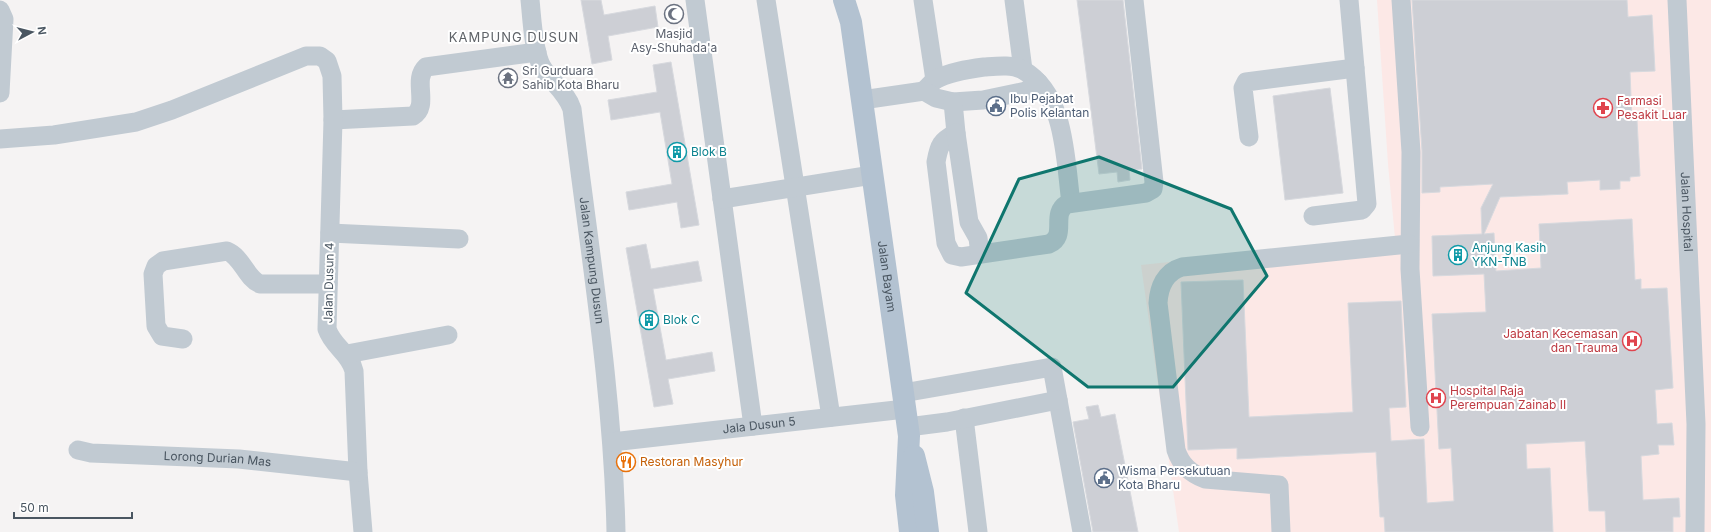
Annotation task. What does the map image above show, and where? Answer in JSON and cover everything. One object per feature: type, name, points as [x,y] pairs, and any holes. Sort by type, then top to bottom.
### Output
[{"type":"main road","name":"Jalan Bayam","points":[[844,0],[851,22],[906,416],[906,495],[910,532]]},
{"type":"main road","points":[[906,416],[924,492],[928,532]]},
{"type":"street","name":"Jalan Kampung Dusun","points":[[530,0],[537,52],[541,65],[547,75],[569,99],[572,109],[612,442],[616,532]]},
{"type":"street","points":[[695,0],[753,426]]},
{"type":"street","points":[[766,0],[831,417]]},
{"type":"street","name":"Jalan Bayam","points":[[851,22],[853,0]]},
{"type":"street","points":[[923,0],[929,86],[936,98],[953,102],[983,100],[1008,96],[1026,91],[1038,82]]},
{"type":"street","points":[[1014,0],[1023,70]]},
{"type":"street","points":[[956,133],[943,140],[936,162],[946,243],[949,251],[956,257],[1053,242],[1059,235],[1058,221],[1060,210],[1071,202],[1146,193],[1153,188],[1154,182],[1134,0]]},
{"type":"street","points":[[1313,216],[1362,210],[1368,204],[1349,0]]},
{"type":"street","points":[[1401,0],[1411,152],[1409,244],[1420,427]]},
{"type":"street","name":"Jalan Hospital","points":[[1677,0],[1704,424],[1695,532]]},
{"type":"street","points":[[0,10],[4,19],[0,93]]},
{"type":"street","points":[[333,120],[413,116],[416,114],[420,104],[420,74],[426,68],[537,52]]},
{"type":"street","name":"Jalan Dusun 4","points":[[0,139],[61,135],[136,122],[172,110],[306,56],[320,56],[327,61],[331,67],[333,120],[327,329],[330,338],[336,346],[347,354],[352,362],[354,371],[358,472],[363,532]]},
{"type":"street","points":[[862,100],[929,86],[952,74],[980,68],[1008,66],[1023,70],[1038,82],[1048,95],[1056,111],[1062,138],[1071,202]]},
{"type":"street","points":[[1248,137],[1243,88],[1246,82],[1355,68]]},
{"type":"street","points":[[953,102],[969,222],[978,238],[980,254]]},
{"type":"street","points":[[722,199],[872,175]]},
{"type":"street","points":[[330,233],[459,239]]},
{"type":"street","points":[[1281,532],[1279,485],[1205,479],[1195,475],[1180,460],[1176,450],[1158,303],[1162,284],[1174,270],[1182,267],[1409,244]]},
{"type":"street","points":[[183,339],[162,336],[156,330],[153,274],[159,263],[228,252],[234,256],[254,280],[260,284],[328,284]]},
{"type":"street","points":[[347,354],[448,335]]},
{"type":"street","points":[[906,416],[1052,367],[1082,532]]},
{"type":"street","points":[[906,416],[964,418],[1058,400]]},
{"type":"street","name":"Jala Dusun 5","points":[[612,442],[831,417],[906,416]]},
{"type":"street","points":[[964,418],[978,532]]},
{"type":"street","name":"Lorong Durian Mas","points":[[78,450],[90,453],[238,459],[358,472]]},
{"type":"highlighted area","points":[[1099,157],[1231,209],[1267,276],[1173,387],[1088,387],[966,293],[1019,179]]},
{"type":"shaded area","name":"Hospital Raja Perempuan Zainab II","points":[[1377,0],[1711,0],[1711,532],[1179,532],[1141,265],[1395,238],[1388,164]]},
{"type":"building","points":[[581,0],[601,0],[604,15],[655,6],[658,27],[608,36],[612,60],[592,64]]},
{"type":"building","points":[[1077,0],[1123,0],[1142,169],[1129,170],[1130,180],[1118,182],[1117,172],[1099,174]]},
{"type":"building","points":[[1412,0],[1627,0],[1628,17],[1652,15],[1655,71],[1630,72],[1632,121],[1637,120],[1640,176],[1630,177],[1630,181],[1620,181],[1620,189],[1600,190],[1600,180],[1567,182],[1568,194],[1500,197],[1484,234],[1494,233],[1496,271],[1541,268],[1539,224],[1632,219],[1635,280],[1641,279],[1641,289],[1667,288],[1673,388],[1655,390],[1657,424],[1672,423],[1674,445],[1658,445],[1659,454],[1641,456],[1643,500],[1679,498],[1680,517],[1673,517],[1673,532],[1606,532],[1605,511],[1589,511],[1585,441],[1526,444],[1527,469],[1550,468],[1553,532],[1385,532],[1384,517],[1380,517],[1376,452],[1237,459],[1237,448],[1188,450],[1181,282],[1243,280],[1249,417],[1353,412],[1348,303],[1401,301],[1406,407],[1389,408],[1391,441],[1424,439],[1427,503],[1454,501],[1451,448],[1439,449],[1432,314],[1486,312],[1484,274],[1433,276],[1432,236],[1482,234],[1481,208],[1493,184],[1440,187],[1440,192],[1422,193],[1422,151]]},
{"type":"building","name":"Blok B","points":[[671,62],[699,225],[681,228],[677,202],[629,210],[626,192],[672,184],[660,112],[611,120],[608,100],[657,92],[653,65]]},
{"type":"building","points":[[1330,88],[1343,193],[1285,200],[1273,96]]},
{"type":"building","name":"Blok C","points":[[646,244],[651,269],[698,261],[702,281],[653,289],[666,360],[712,352],[715,371],[668,379],[673,404],[654,407],[626,248]]},
{"type":"building","name":"Wisma Persekutuan Kota Bharu","points":[[1098,405],[1101,417],[1115,414],[1138,532],[1093,532],[1073,422],[1089,419],[1086,407]]},
{"type":"place","name":"Masjid Asy-Shuhada'a","points":[[674,14]]},
{"type":"place","name":"Sri Gurduara Sahib Kota Bharu","points":[[508,78]]},
{"type":"place","name":"Ibu Pejabat Polis Kelantan","points":[[996,106]]},
{"type":"place","name":"Farmasi Pesakit Luar","points":[[1603,108]]},
{"type":"place","name":"Blok B","points":[[677,152]]},
{"type":"place","name":"Anjung Kasih YKN-TNB","points":[[1458,255]]},
{"type":"place","name":"Blok C","points":[[649,320]]},
{"type":"place","name":"Jabatan Kecemasan dan Trauma","points":[[1632,341]]},
{"type":"place","name":"Hospital Raja Perempuan Zainab II","points":[[1436,398]]},
{"type":"place","name":"Restoran Masyhur","points":[[626,462]]},
{"type":"place","name":"Wisma Persekutuan Kota Bharu","points":[[1104,478]]},
{"type":"district","name":"KAMPUNG DUSUN","points":[[514,37]]}]
